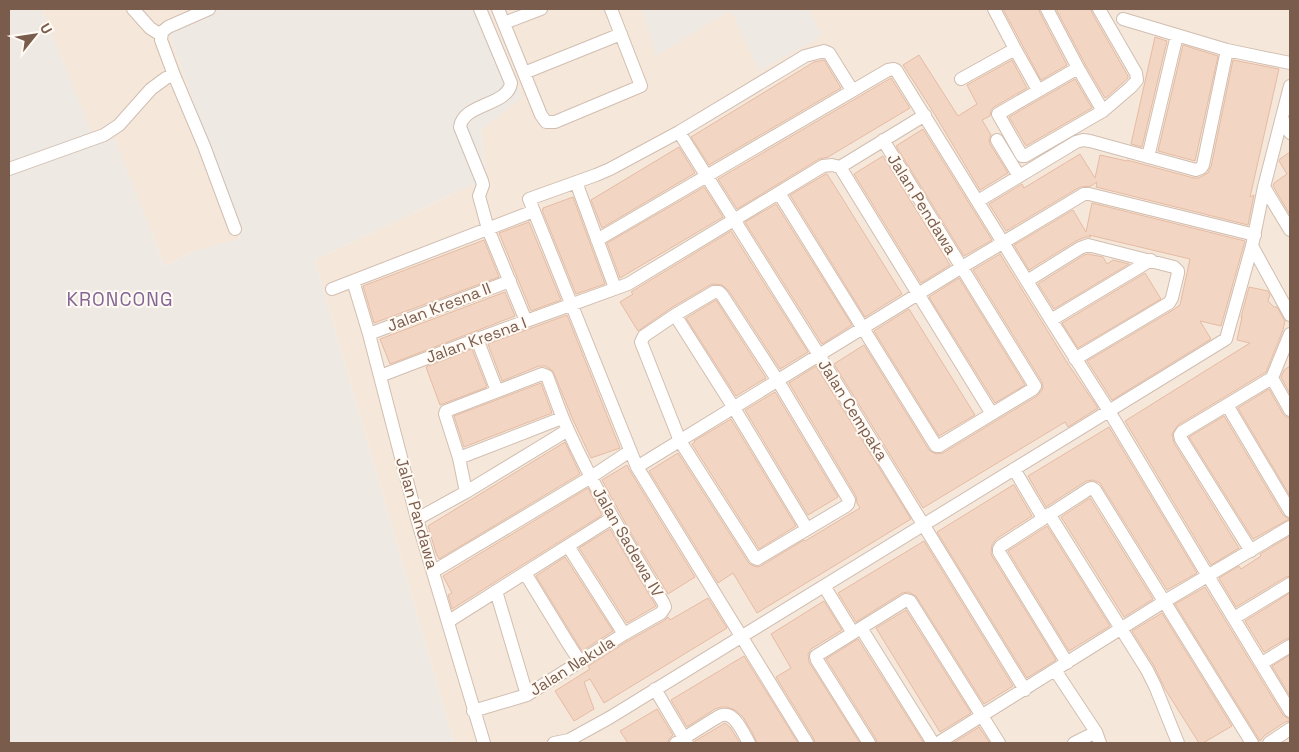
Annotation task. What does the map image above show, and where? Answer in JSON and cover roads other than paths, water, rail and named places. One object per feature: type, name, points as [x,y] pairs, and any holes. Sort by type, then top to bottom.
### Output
[{"type":"street","points":[[133,9],[150,28],[161,36],[174,75],[236,230]]},
{"type":"street","points":[[161,36],[164,29],[208,9]]},
{"type":"street","points":[[480,9],[511,83],[509,90],[503,95],[468,114],[460,124],[482,181],[483,185],[479,196],[488,229],[526,321]]},
{"type":"street","points":[[498,9],[546,122],[555,122],[641,86],[611,9]]},
{"type":"street","points":[[504,24],[541,9]]},
{"type":"street","points":[[994,9],[1038,90]]},
{"type":"street","points":[[1047,9],[1103,111]]},
{"type":"street","points":[[1078,68],[998,114],[1020,154],[1024,157],[1103,111],[1137,80],[1136,73],[1100,9]]},
{"type":"street","points":[[1123,19],[1227,50],[1290,63]]},
{"type":"street","points":[[524,73],[621,34]]},
{"type":"street","points":[[1148,157],[1177,35]]},
{"type":"street","points":[[961,79],[1015,49]]},
{"type":"street","points":[[978,201],[1076,142],[1083,140],[1196,170],[1201,168],[1227,50]]},
{"type":"street","points":[[807,743],[637,468],[529,199],[610,169],[679,132],[805,56],[824,51],[829,53],[852,90]]},
{"type":"street","points":[[597,240],[852,90],[888,70],[894,69],[899,73],[1050,320],[1109,411],[1290,710]]},
{"type":"street","points":[[9,169],[104,135],[119,125],[151,89],[166,78],[174,75]]},
{"type":"street","points":[[554,743],[569,742],[609,718],[1226,339],[1254,241],[1264,187],[1290,86]]},
{"type":"street","name":"Jalan Pendawa","points":[[840,167],[925,115]]},
{"type":"street","points":[[1282,118],[1290,132]]},
{"type":"street","name":"Jalan Cempaka","points":[[679,132],[1025,690]]},
{"type":"street","name":"Jalan Pendawa","points":[[883,140],[1035,386],[1033,390],[992,414]]},
{"type":"street","points":[[996,140],[1019,176]]},
{"type":"street","name":"Jalan Kresna I","points":[[380,376],[628,284],[823,166],[832,165],[840,167]]},
{"type":"street","points":[[779,193],[936,446],[939,446],[992,414],[840,167]]},
{"type":"street","points":[[576,182],[615,288]]},
{"type":"street","points":[[1264,187],[1290,230]]},
{"type":"street","points":[[637,468],[1084,194],[1254,241],[1290,315]]},
{"type":"street","points":[[332,289],[534,211]]},
{"type":"street","points":[[1027,281],[1085,246],[1174,266],[1178,271],[1172,298],[1169,303],[1075,359]]},
{"type":"street","points":[[1050,320],[1151,260]]},
{"type":"street","name":"Jalan Pandawa","points":[[353,281],[369,334],[417,519],[484,743]]},
{"type":"street","name":"Jalan Kresna II","points":[[369,334],[510,281]]},
{"type":"street","points":[[716,292],[722,295],[778,381],[849,500],[846,506],[759,559],[754,558],[680,441],[641,342],[644,336],[675,316],[716,292]]},
{"type":"street","points":[[675,316],[734,408],[806,529]]},
{"type":"street","points":[[1251,551],[1180,435],[1272,378],[1290,334]]},
{"type":"street","points":[[466,492],[459,458],[445,414],[446,411],[497,391],[477,339]]},
{"type":"street","name":"Jalan Sadewa IV","points":[[497,391],[544,374],[547,376],[562,418],[591,477],[612,518],[663,602],[664,608]]},
{"type":"street","points":[[1272,378],[1290,410]]},
{"type":"street","points":[[1227,405],[1290,511]]},
{"type":"street","points":[[459,458],[562,418]]},
{"type":"street","points":[[417,519],[466,492],[568,430]]},
{"type":"street","points":[[434,571],[591,477],[630,451]]},
{"type":"street","points":[[1014,470],[1122,629],[1147,670],[1178,743]]},
{"type":"street","points":[[1067,663],[999,548],[1088,489],[1094,488],[1252,743]]},
{"type":"street","points":[[448,621],[612,518]]},
{"type":"street","points":[[938,743],[1165,601],[1290,526]]},
{"type":"street","points":[[568,546],[624,634]]},
{"type":"street","points":[[524,573],[580,662]]},
{"type":"street","points":[[1234,618],[1290,584]]},
{"type":"street","points":[[824,586],[933,743]]},
{"type":"street","points":[[496,591],[527,695]]},
{"type":"street","points":[[869,743],[816,658],[817,654],[905,600],[910,601],[999,743]]},
{"type":"street","name":"Jalan Nakula","points":[[474,711],[527,695],[661,612],[664,608]]},
{"type":"street","points":[[1262,663],[1290,646]]},
{"type":"street","points":[[1056,670],[1098,738],[1074,743]]},
{"type":"street","points":[[655,689],[683,742],[716,718],[728,715],[736,721],[749,743]]},
{"type":"street","points":[[1269,743],[1290,729]]},
{"type":"district","name":"KRONCONG","points":[[120,299]]}]
